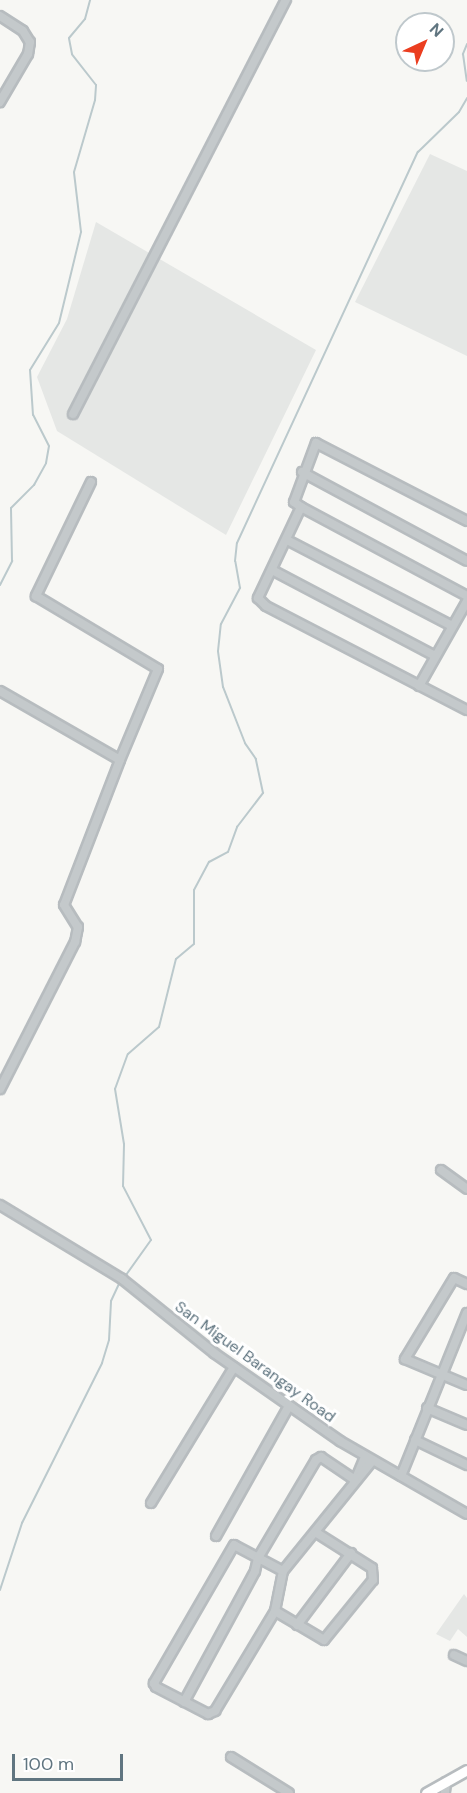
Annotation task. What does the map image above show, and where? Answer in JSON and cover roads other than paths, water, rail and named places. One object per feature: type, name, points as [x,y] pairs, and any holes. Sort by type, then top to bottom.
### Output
[{"type":"main road","points":[[426,1793],[467,1770]]},
{"type":"street","points":[[73,414],[286,0]]},
{"type":"street","points":[[0,16],[23,31],[30,42],[28,54],[0,102]]},
{"type":"street","points":[[419,686],[467,598],[294,502],[312,446],[321,444],[467,521]]},
{"type":"street","points":[[303,472],[467,561]]},
{"type":"street","points":[[0,1089],[75,942],[78,927],[64,905],[158,669],[36,596],[91,482]]},
{"type":"street","points":[[301,507],[258,598],[261,603],[467,710]]},
{"type":"street","points":[[287,540],[452,626]]},
{"type":"street","points":[[272,570],[435,656]]},
{"type":"street","points":[[0,691],[120,760]]},
{"type":"street","points":[[441,1170],[467,1189]]},
{"type":"street","name":"San Miguel Barangay Road","points":[[0,1205],[122,1279],[234,1367],[368,1459],[467,1514]]},
{"type":"street","points":[[467,1284],[454,1278],[405,1359],[467,1384]]},
{"type":"street","points":[[401,1476],[440,1374],[467,1314]]},
{"type":"street","points":[[151,1503],[234,1367]]},
{"type":"street","points":[[216,1536],[289,1406]]},
{"type":"street","points":[[427,1408],[467,1425]]},
{"type":"street","points":[[415,1440],[467,1465]]},
{"type":"street","points":[[184,1702],[255,1571],[258,1558],[316,1460],[321,1457],[355,1477]]},
{"type":"street","points":[[283,1571],[234,1545],[153,1683],[184,1702],[208,1713],[215,1711],[275,1611],[283,1571],[315,1532],[368,1459]]},
{"type":"street","points":[[275,1611],[324,1640],[373,1580],[372,1568],[315,1532]]},
{"type":"street","points":[[297,1625],[351,1553]]},
{"type":"street","points":[[454,1655],[467,1661]]},
{"type":"street","points":[[231,1757],[289,1793]]},
{"type":"street","points":[[445,1793],[446,1782]]},
{"type":"waterway","points":[[0,585],[12,561],[11,508],[34,485],[46,463],[49,446],[33,415],[30,370],[59,323],[81,232],[74,172],[95,100],[96,85],[72,54],[69,38],[85,19],[90,0]]},
{"type":"waterway","points":[[467,44],[463,54],[467,81]]},
{"type":"waterway","points":[[126,1275],[151,1240],[123,1186],[124,1144],[115,1089],[128,1054],[159,1027],[176,959],[194,944],[194,890],[209,862],[228,852],[237,827],[263,793],[256,759],[245,743],[223,687],[218,651],[221,624],[240,588],[235,561],[237,543],[418,152],[459,112],[467,98]]},
{"type":"waterway","points":[[0,1590],[22,1523],[102,1363],[109,1340],[111,1301],[119,1284]]}]
